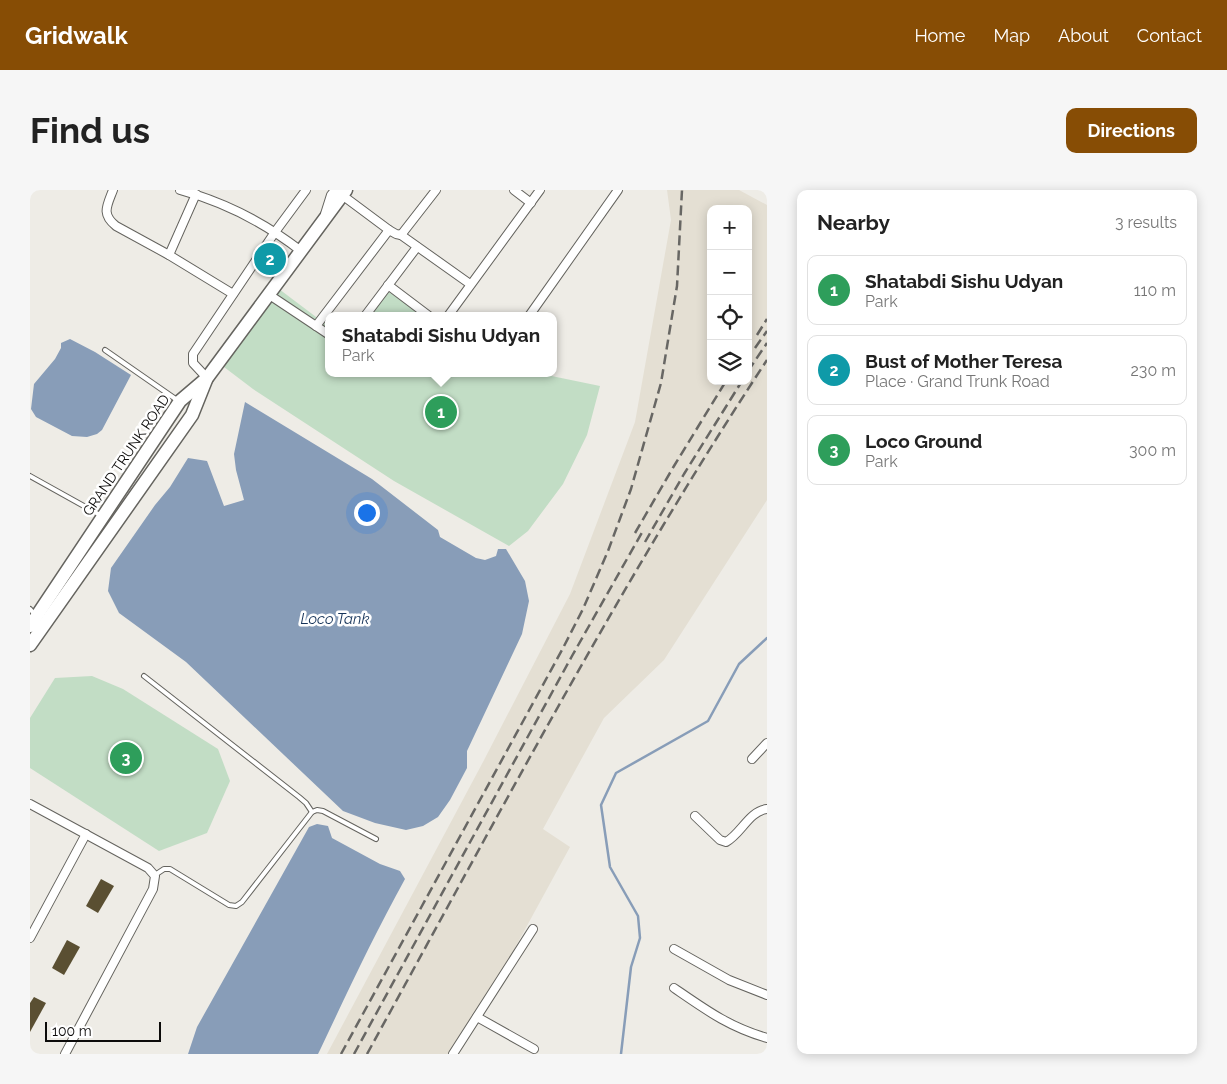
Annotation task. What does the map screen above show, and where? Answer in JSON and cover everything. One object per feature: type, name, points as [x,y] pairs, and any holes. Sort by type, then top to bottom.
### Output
[{"type":"main road","name":"GRAND TRUNK ROAD","points":[[32,617],[180,402],[206,378],[322,223],[341,192]]},
{"type":"main road","points":[[30,645],[192,415],[206,378]]},
{"type":"street","points":[[113,190],[106,208],[106,214],[110,221],[233,294]]},
{"type":"street","points":[[180,190],[200,194],[244,214],[275,232],[301,251]]},
{"type":"street","points":[[206,378],[193,363],[192,354],[306,190]]},
{"type":"street","points":[[401,235],[436,190]]},
{"type":"street","points":[[514,190],[531,203]]},
{"type":"street","points":[[451,312],[540,190]]},
{"type":"street","points":[[532,312],[618,190]]},
{"type":"street","points":[[341,192],[389,230],[401,235],[470,284]]},
{"type":"street","points":[[169,255],[200,194]]},
{"type":"street","points":[[327,312],[389,230]]},
{"type":"street","points":[[368,312],[417,247]]},
{"type":"street","points":[[388,285],[424,312]]},
{"type":"street","points":[[268,294],[325,332]]},
{"type":"street","points":[[316,326],[325,314]]},
{"type":"street","points":[[752,759],[767,742]]},
{"type":"street","points":[[30,815],[33,805],[148,868],[155,876],[153,889],[65,1054]]},
{"type":"street","points":[[694,816],[720,840],[726,842],[735,836],[761,809],[767,809]]},
{"type":"street","points":[[30,938],[86,834]]},
{"type":"street","points":[[453,1054],[533,928]]},
{"type":"street","points":[[674,949],[729,980],[767,995]]},
{"type":"street","points":[[674,988],[714,1016],[736,1027],[767,1038]]},
{"type":"street","points":[[477,1017],[534,1049]]},
{"type":"lane","points":[[105,350],[180,402]]},
{"type":"lane","points":[[30,476],[102,516]]},
{"type":"lane","points":[[144,676],[299,797],[312,812]]},
{"type":"lane","points":[[155,876],[164,869],[170,869],[229,905],[236,906],[242,902],[312,812],[317,810],[323,811],[376,839]]},
{"type":"shaded area","points":[[667,190],[739,190],[767,205],[767,500],[664,660],[604,718],[543,829],[570,847],[494,986],[451,1054],[327,1054],[483,762],[570,594],[635,422],[671,220]]},
{"type":"green space","points":[[279,289],[325,324],[325,377],[556,377],[600,386],[587,435],[563,484],[528,531],[509,546],[394,481],[253,389],[224,367]]},
{"type":"green space","points":[[386,290],[418,312],[371,312]]},
{"type":"green space","points":[[92,676],[123,689],[218,749],[230,781],[207,833],[159,851],[30,768],[30,718],[55,678]]},
{"type":"water","points":[[70,339],[95,352],[131,375],[102,430],[97,434],[87,437],[72,436],[36,417],[31,409],[34,384],[55,359],[61,348],[61,343]]},
{"type":"water","name":"Loco Tank","points":[[245,402],[372,479],[438,530],[440,537],[476,558],[485,560],[496,556],[498,549],[506,549],[525,581],[529,601],[522,634],[467,751],[467,768],[450,800],[438,817],[423,826],[406,830],[375,823],[343,811],[186,662],[119,613],[108,591],[111,568],[155,505],[170,487],[188,458],[207,461],[224,506],[244,500],[234,454]]},
{"type":"water","points":[[317,824],[328,826],[332,838],[380,864],[400,871],[405,879],[318,1054],[188,1054],[197,1027],[309,827]]},
{"type":"building","points":[[101,879],[114,886],[98,913],[86,906]]},
{"type":"building","points":[[67,940],[80,947],[64,975],[52,968]]},
{"type":"building","points":[[34,997],[46,1003],[30,1032],[30,1003]]},
{"type":"waterway","points":[[621,1054],[631,967],[640,938],[638,916],[610,867],[601,805],[616,773],[708,721],[739,664],[767,638]]},
{"type":"railway","points":[[341,1054],[562,650],[583,609],[608,551],[631,489],[661,383],[677,286],[682,190]]},
{"type":"railway","points":[[757,335],[767,319]]},
{"type":"railway","points":[[755,348],[767,331]]},
{"type":"railway","points":[[752,365],[767,343]]},
{"type":"railway","points":[[367,1054],[511,790],[610,616],[713,444],[767,360]]},
{"type":"railway","points":[[635,533],[724,385]]},
{"type":"railway","points":[[645,542],[684,474],[740,385]]},
{"type":"railway","points":[[354,1054],[572,656],[644,529]]},
{"type":"place","name":"Bust of Mother Teresa","points":[[270,259]]},
{"type":"place","name":"Shatabdi Sishu Udyan","points":[[441,412]]},
{"type":"place","name":"Loco Ground","points":[[126,758]]}]
